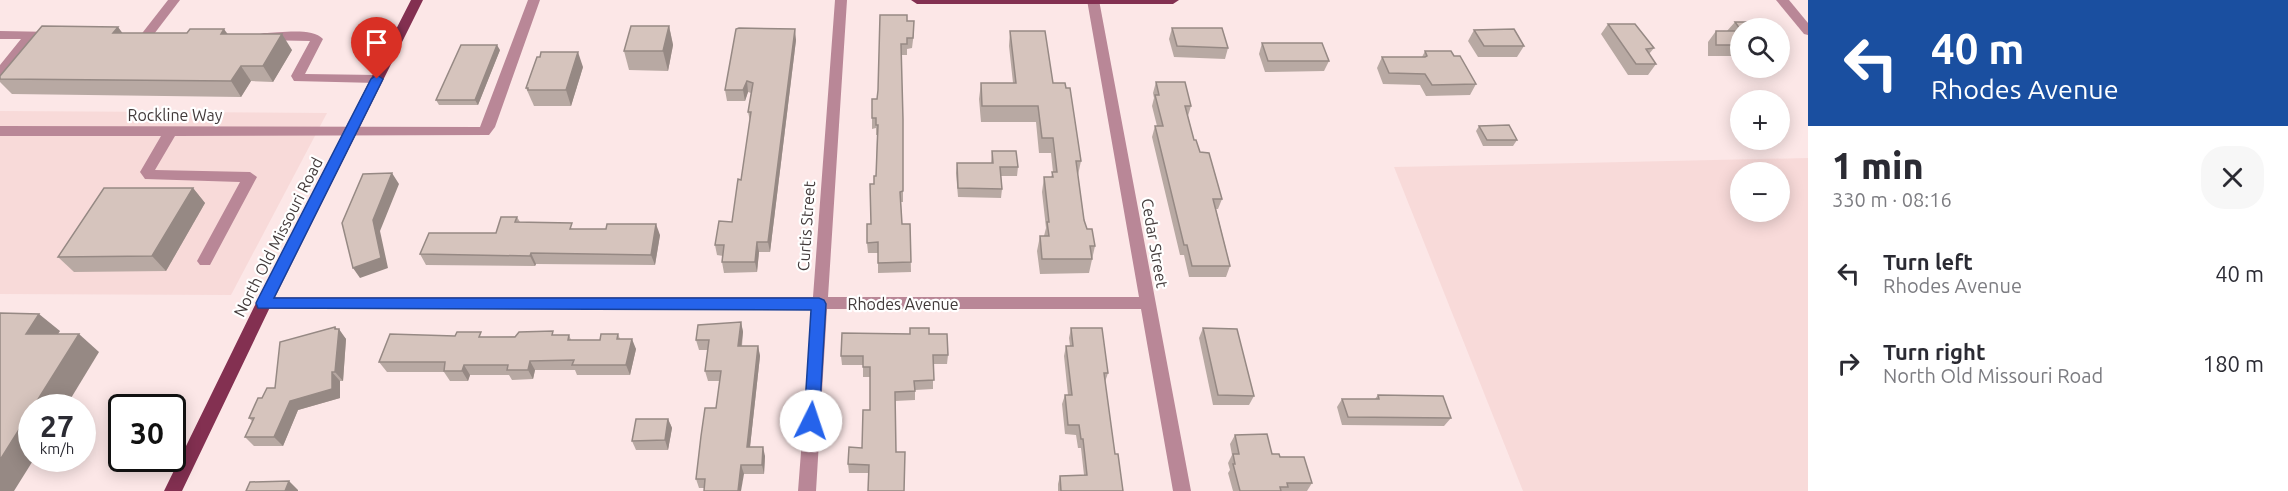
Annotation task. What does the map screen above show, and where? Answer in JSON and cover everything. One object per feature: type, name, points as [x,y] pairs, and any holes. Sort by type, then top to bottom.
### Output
[{"type":"main road","name":"North Old Missouri Road","points":[[173,491],[264,303],[417,0]]},
{"type":"main road","points":[[916,0],[1173,0]]},
{"type":"street","points":[[147,35],[174,0]]},
{"type":"street","name":"Rockline Way","points":[[0,131],[484,132],[488,127],[534,0]]},
{"type":"street","name":"Curtis Street","points":[[807,491],[841,0]]},
{"type":"street","name":"Cedar Street","points":[[1093,0],[1182,491]]},
{"type":"street","points":[[1782,0],[1808,31]]},
{"type":"street","points":[[0,35],[66,36]]},
{"type":"street","points":[[0,74],[31,36]]},
{"type":"street","points":[[253,37],[312,37],[317,39],[297,76],[299,78],[377,79]]},
{"type":"street","points":[[171,132],[147,172],[150,175],[250,177],[205,261]]},
{"type":"street","name":"Rhodes Avenue","points":[[264,303],[1147,303]]},
{"type":"shaded area","points":[[0,111],[327,113],[231,295],[0,294]]},
{"type":"shaded area","points":[[1808,158],[1808,491],[1523,491],[1394,167]]},
{"type":"building","points":[[880,15],[907,15],[907,21],[914,21],[913,38],[907,38],[907,44],[901,44],[903,191],[900,192],[902,224],[910,224],[911,262],[878,263],[878,242],[867,243],[867,224],[871,224],[870,184],[874,184],[874,176],[876,176],[878,125],[876,125],[876,118],[872,118],[872,99],[877,99],[878,90]]},
{"type":"building","points":[[1608,24],[1635,24],[1654,48],[1646,49],[1656,64],[1636,64]]},
{"type":"building","points":[[42,26],[118,27],[113,33],[187,33],[190,29],[224,29],[221,34],[282,34],[263,66],[241,66],[231,81],[0,79],[0,76]]},
{"type":"building","points":[[631,26],[669,26],[663,51],[624,51]]},
{"type":"building","points":[[1172,28],[1222,28],[1228,48],[1177,46]]},
{"type":"building","points":[[736,29],[795,29],[768,242],[757,242],[755,262],[722,262],[724,245],[715,245],[719,221],[732,222],[751,112],[748,112],[753,83],[747,81],[743,90],[725,90]]},
{"type":"building","points":[[1514,29],[1524,46],[1484,46],[1474,30]]},
{"type":"building","points":[[1010,31],[1045,31],[1053,83],[1065,83],[1066,88],[1070,88],[1081,161],[1076,161],[1084,220],[1087,229],[1092,229],[1095,246],[1090,246],[1092,259],[1042,259],[1040,236],[1049,236],[1044,177],[1053,177],[1052,172],[1057,172],[1053,138],[1042,138],[1038,106],[982,106],[981,83],[1016,83]]},
{"type":"building","points":[[1716,31],[1730,31],[1730,45],[1716,45]]},
{"type":"building","points":[[1262,43],[1322,43],[1329,61],[1268,61]]},
{"type":"building","points":[[461,45],[497,45],[475,100],[436,100]]},
{"type":"building","points":[[1425,51],[1451,51],[1454,56],[1460,56],[1476,84],[1432,85],[1425,74],[1389,73],[1382,57],[1425,57],[1427,56]]},
{"type":"building","points":[[541,52],[578,52],[566,90],[528,90],[526,88]]},
{"type":"building","points":[[1156,82],[1185,82],[1191,106],[1185,106],[1194,140],[1200,152],[1209,153],[1222,199],[1213,199],[1230,266],[1192,266],[1187,245],[1184,245],[1155,126],[1163,126],[1155,95],[1159,95]]},
{"type":"building","points":[[1509,125],[1517,140],[1487,140],[1479,126]]},
{"type":"building","points":[[992,151],[1016,151],[1018,167],[1000,167],[1002,189],[958,188],[957,163],[993,163]]},
{"type":"building","points":[[392,173],[373,220],[381,258],[353,268],[342,223],[363,174]]},
{"type":"building","points":[[104,188],[193,188],[152,256],[58,257]]},
{"type":"building","points":[[501,217],[517,217],[515,222],[572,223],[570,229],[606,229],[607,224],[656,224],[651,255],[420,254],[429,233],[496,233]]},
{"type":"building","points":[[0,313],[39,314],[26,334],[79,334],[41,394],[18,394],[18,431],[0,460]]},
{"type":"building","points":[[741,322],[738,346],[758,346],[747,447],[763,447],[762,465],[741,465],[738,491],[704,491],[705,479],[696,479],[701,436],[705,408],[716,408],[721,371],[705,371],[709,340],[696,340],[698,325]]},
{"type":"building","points":[[335,327],[339,329],[335,372],[332,372],[332,389],[290,401],[274,437],[245,437],[254,418],[249,418],[258,398],[262,398],[267,388],[275,388],[280,342]]},
{"type":"building","points":[[910,328],[929,328],[929,334],[947,334],[948,355],[933,355],[934,380],[914,381],[915,391],[895,392],[896,452],[905,452],[904,491],[868,491],[869,465],[848,464],[849,447],[862,448],[863,410],[870,410],[870,367],[863,367],[863,356],[841,356],[842,333],[910,334]]},
{"type":"building","points":[[1071,328],[1102,328],[1108,373],[1104,373],[1115,454],[1118,454],[1123,491],[1061,491],[1060,476],[1087,475],[1079,425],[1068,425],[1065,395],[1072,395],[1066,346],[1073,346]]},
{"type":"building","points":[[1203,328],[1237,329],[1254,396],[1218,395]]},
{"type":"building","points":[[553,331],[552,335],[569,335],[568,340],[600,340],[601,334],[618,334],[617,339],[632,339],[626,365],[572,365],[574,360],[530,361],[528,370],[507,370],[508,365],[464,365],[462,371],[444,371],[445,362],[379,362],[390,334],[455,336],[457,332],[481,332],[479,337],[515,337],[519,332]]},
{"type":"building","points":[[1378,395],[1443,396],[1451,418],[1348,417],[1342,399],[1379,399]]},
{"type":"building","points":[[636,419],[668,419],[665,440],[632,441]]},
{"type":"building","points":[[1267,434],[1272,454],[1279,454],[1280,457],[1304,457],[1312,483],[1287,483],[1288,487],[1280,487],[1281,491],[1240,491],[1233,464],[1235,464],[1233,454],[1239,454],[1235,435]]},
{"type":"building","points":[[289,481],[285,491],[246,491],[250,482]]},
{"type":"route","points":[[377,79],[264,303],[819,304],[811,421]]}]
